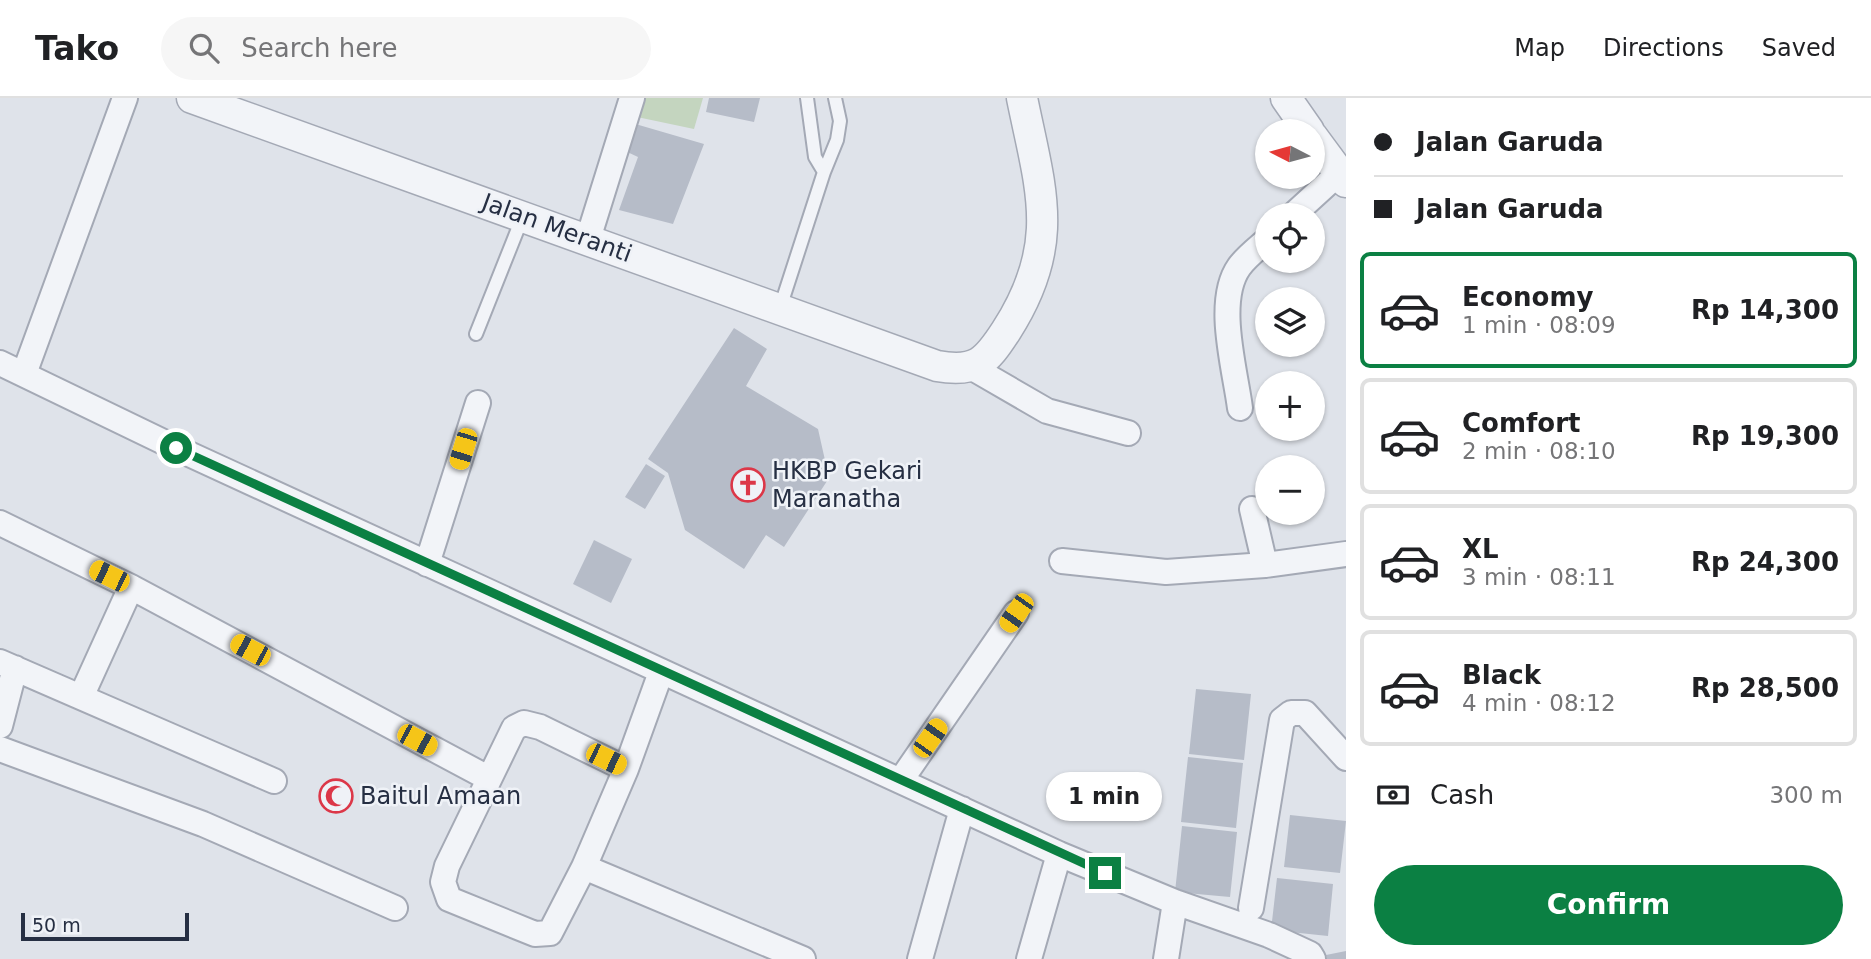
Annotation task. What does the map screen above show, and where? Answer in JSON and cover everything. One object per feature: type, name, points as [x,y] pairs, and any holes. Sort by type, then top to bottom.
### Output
[{"type":"street","points":[[24,374],[125,98]]},
{"type":"street","name":"Jalan Meranti","points":[[192,98],[922,360],[957,370],[971,367]]},
{"type":"street","points":[[588,239],[632,98]]},
{"type":"street","points":[[1022,98],[1040,188],[1043,235],[1041,253],[1030,286],[1016,315],[989,356],[971,367],[1047,411],[1128,433]]},
{"type":"street","points":[[1286,98],[1301,119]]},
{"type":"street","points":[[1308,203],[1342,177],[1325,154]]},
{"type":"street","points":[[1240,408],[1229,327],[1228,291],[1239,266],[1255,251]]},
{"type":"street","points":[[0,363],[176,448],[1059,854],[1175,902],[1269,935],[1310,954],[1313,959]]},
{"type":"street","points":[[427,564],[478,403]]},
{"type":"street","points":[[1252,509],[1265,565]]},
{"type":"street","points":[[0,523],[131,587],[488,778]]},
{"type":"street","points":[[1062,561],[1166,572],[1265,565],[1346,554]]},
{"type":"street","points":[[81,697],[131,587]]},
{"type":"street","points":[[901,780],[1016,613]]},
{"type":"street","points":[[0,726],[7,664],[274,781]]},
{"type":"street","points":[[626,769],[548,730],[524,723],[514,728],[444,874],[444,888],[450,899],[535,934],[550,933],[584,867],[626,769],[661,672]]},
{"type":"street","points":[[1251,908],[1282,720],[1291,713],[1305,713],[1346,758]]},
{"type":"street","points":[[0,748],[203,824],[395,908]]},
{"type":"street","points":[[920,959],[962,809]]},
{"type":"street","points":[[1029,959],[1059,854]]},
{"type":"street","points":[[584,867],[803,959]]},
{"type":"street","points":[[1166,959],[1175,902]]},
{"type":"lane","points":[[807,98],[815,157],[824,172]]},
{"type":"lane","points":[[780,308],[839,131],[839,107],[835,98]]},
{"type":"lane","points":[[476,334],[523,216]]},
{"type":"green space","points":[[642,98],[703,98],[694,129],[637,117]]},
{"type":"building","points":[[709,98],[760,98],[754,122],[706,112]]},
{"type":"building","points":[[632,123],[704,144],[673,224],[619,210],[638,157],[623,150]]},
{"type":"building","points":[[734,328],[767,349],[746,386],[818,429],[829,478],[784,547],[766,535],[744,569],[685,530],[668,473],[648,459]]},
{"type":"building","points":[[646,464],[665,476],[645,509],[625,497]]},
{"type":"building","points":[[594,540],[632,559],[611,603],[573,584]]},
{"type":"building","points":[[1196,689],[1251,694],[1244,760],[1189,754]]},
{"type":"building","points":[[1188,757],[1243,763],[1236,828],[1181,822]]},
{"type":"building","points":[[1290,815],[1346,821],[1340,873],[1284,867]]},
{"type":"building","points":[[1182,826],[1237,832],[1230,897],[1175,892]]},
{"type":"building","points":[[1277,878],[1333,884],[1328,936],[1271,930]]},
{"type":"building","points":[[1346,951],[1346,959],[1327,959],[1326,955]]},
{"type":"place","name":"HKBP Gekari Maranatha","points":[[748,485]]},
{"type":"place","name":"Baitul Amaan","points":[[336,796]]},
{"type":"route","points":[[176,448],[1105,873]]}]
